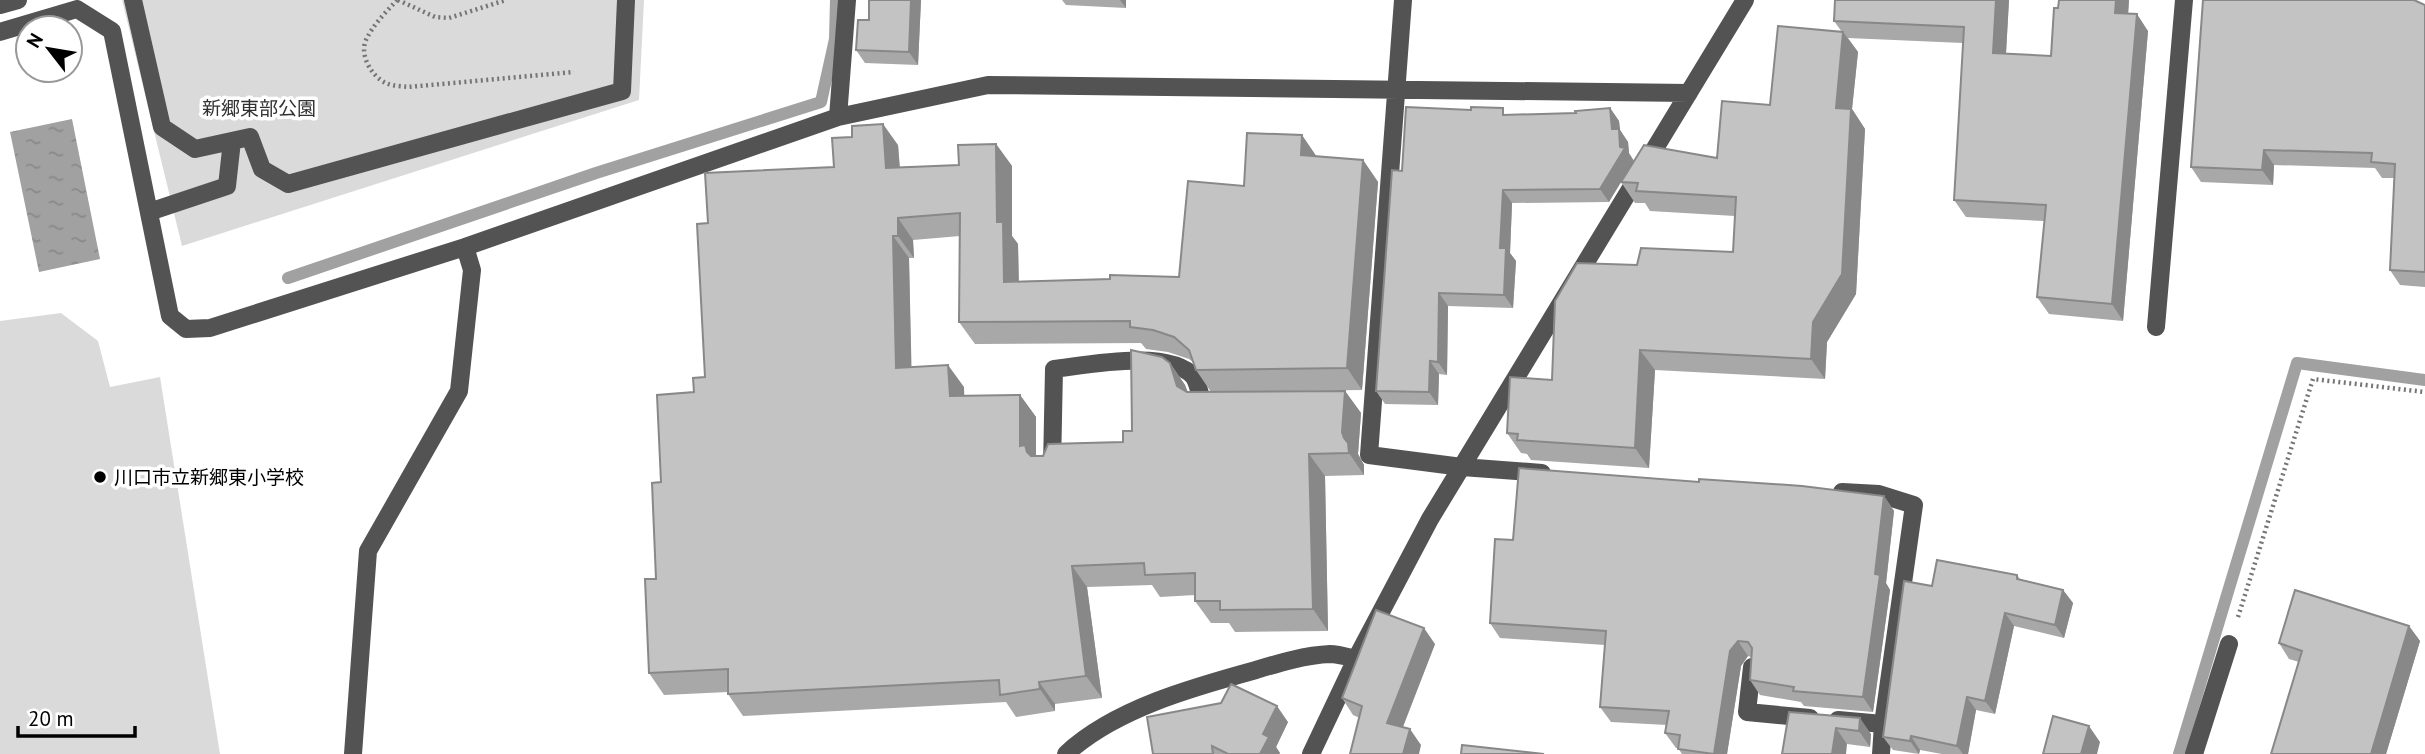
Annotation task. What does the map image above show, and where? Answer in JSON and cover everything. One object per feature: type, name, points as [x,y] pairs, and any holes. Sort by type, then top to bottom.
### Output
[{"type":"street","points":[[0,5],[18,0]]},
{"type":"street","points":[[133,0],[162,127],[195,149],[250,137],[262,169],[288,184],[622,91],[626,0]]},
{"type":"street","points":[[838,117],[847,0]]},
{"type":"street","points":[[1403,0],[1367,401],[1369,455],[1462,467],[1559,474]]},
{"type":"street","points":[[1311,754],[1356,659],[1430,519],[1745,0]]},
{"type":"street","points":[[2156,327],[2184,0]]},
{"type":"street","points":[[0,32],[78,9],[112,31],[170,316],[186,329],[210,328],[465,247],[838,117],[988,85],[1689,93]]},
{"type":"street","points":[[149,212],[227,186],[232,141]]},
{"type":"street","points":[[353,754],[368,551],[459,391],[472,271],[465,247]]},
{"type":"street","points":[[1052,468],[1054,369],[1139,359],[1175,364],[1194,377],[1203,403],[1229,403]]},
{"type":"street","points":[[1823,491],[1879,494],[1914,505],[1881,754]]},
{"type":"street","points":[[2194,754],[2229,644]]},
{"type":"street","points":[[1066,754],[1105,726],[1148,705],[1203,684],[1284,662],[1330,654],[1356,659]]},
{"type":"street","points":[[1752,667],[1747,712],[1883,724]]},
{"type":"path","points":[[506,0],[449,18],[435,17],[398,0],[373,27],[364,43],[366,60],[373,74],[385,83],[408,87],[623,67]]},
{"type":"path","points":[[2229,644],[2313,379],[2425,392]]},
{"type":"green space","name":"新郷東部公園","points":[[122,0],[644,0],[639,100],[182,246]]},
{"type":"green space","name":"川口市立新郷東小学校","points":[[61,313],[98,341],[110,387],[160,377],[220,754],[0,754],[0,321]]},
{"type":"water","points":[[72,119],[100,259],[39,272],[10,132]]},
{"type":"building","points":[[869,0],[911,0],[909,52],[856,50],[858,20],[869,20]]},
{"type":"building","points":[[1835,0],[1996,0],[1993,53],[2051,56],[2054,8],[2058,8],[2059,0],[2116,0],[2115,13],[2137,14],[2112,304],[2037,297],[2046,205],[1954,200],[1964,27],[1834,21]]},
{"type":"building","points":[[2203,0],[2414,0],[2425,5],[2425,272],[2390,270],[2395,164],[2371,162],[2372,153],[2264,150],[2262,170],[2191,167]]},
{"type":"building","points":[[1778,26],[1843,32],[1836,108],[1851,109],[1842,274],[1813,322],[1811,359],[1640,350],[1635,448],[1517,440],[1518,434],[1507,433],[1510,377],[1552,380],[1555,301],[1577,263],[1637,265],[1641,248],[1733,252],[1736,197],[1636,191],[1638,183],[1621,182],[1644,145],[1717,158],[1722,101],[1770,105]]},
{"type":"building","points":[[1406,107],[1471,110],[1471,107],[1503,108],[1503,115],[1576,113],[1575,111],[1610,108],[1612,129],[1619,129],[1620,147],[1625,148],[1600,189],[1503,190],[1500,248],[1506,248],[1504,295],[1439,293],[1438,362],[1430,361],[1429,392],[1376,391],[1392,170],[1402,171]]},
{"type":"building","points":[[883,124],[886,168],[959,165],[958,145],[996,144],[997,222],[1003,222],[1004,282],[1110,279],[1110,275],[1179,277],[1188,181],[1244,186],[1247,133],[1302,135],[1301,155],[1363,160],[1347,368],[1196,370],[1189,350],[1174,337],[1153,330],[1130,327],[1130,321],[959,322],[960,213],[898,218],[898,236],[893,236],[896,368],[948,365],[950,396],[1020,395],[1020,446],[1025,445],[1031,456],[1043,456],[1048,444],[1123,442],[1123,431],[1132,431],[1131,350],[1162,357],[1170,363],[1177,386],[1187,392],[1345,391],[1342,432],[1348,443],[1349,453],[1309,454],[1313,609],[1220,610],[1220,601],[1195,601],[1195,573],[1145,575],[1144,563],[1072,566],[1086,676],[1039,682],[1040,689],[1000,695],[999,680],[728,694],[728,669],[649,673],[645,579],[656,579],[652,483],[661,482],[657,395],[694,392],[693,378],[705,377],[697,224],[708,223],[705,173],[834,167],[832,138],[852,137],[852,126]]},
{"type":"building","points":[[1519,468],[1699,482],[1699,479],[1802,486],[1884,496],[1875,574],[1880,575],[1863,697],[1793,691],[1794,687],[1750,680],[1752,648],[1748,642],[1738,641],[1730,651],[1714,754],[1678,749],[1680,735],[1665,733],[1669,711],[1600,707],[1606,631],[1490,623],[1495,539],[1513,540]]},
{"type":"building","points":[[1937,560],[2017,575],[2017,579],[2063,590],[2055,625],[2005,613],[1985,701],[1967,697],[1957,746],[1911,736],[1910,741],[1883,737],[1904,581],[1932,586]]},
{"type":"building","points":[[2295,590],[2409,626],[2371,754],[2271,754],[2302,651],[2279,643]]},
{"type":"building","points":[[1376,610],[1424,628],[1387,723],[1410,729],[1403,754],[1350,754],[1362,706],[1342,698]]},
{"type":"building","points":[[1231,684],[1277,706],[1263,734],[1269,737],[1260,754],[1228,754],[1212,746],[1213,754],[1153,754],[1147,717],[1221,703]]},
{"type":"building","points":[[1789,712],[1860,718],[1859,731],[1836,728],[1832,754],[1782,754]]},
{"type":"building","points":[[2053,716],[2089,726],[2081,754],[2043,754]]},
{"type":"building","points":[[1462,745],[1544,754],[1461,754]]},
{"type":"waterway","points":[[288,278],[596,173],[821,102],[835,39],[836,0]]},
{"type":"waterway","points":[[2179,754],[2297,363],[2425,380]]},
{"type":"place","name":"川口市立新郷東小学校","points":[[100,477]]}]
